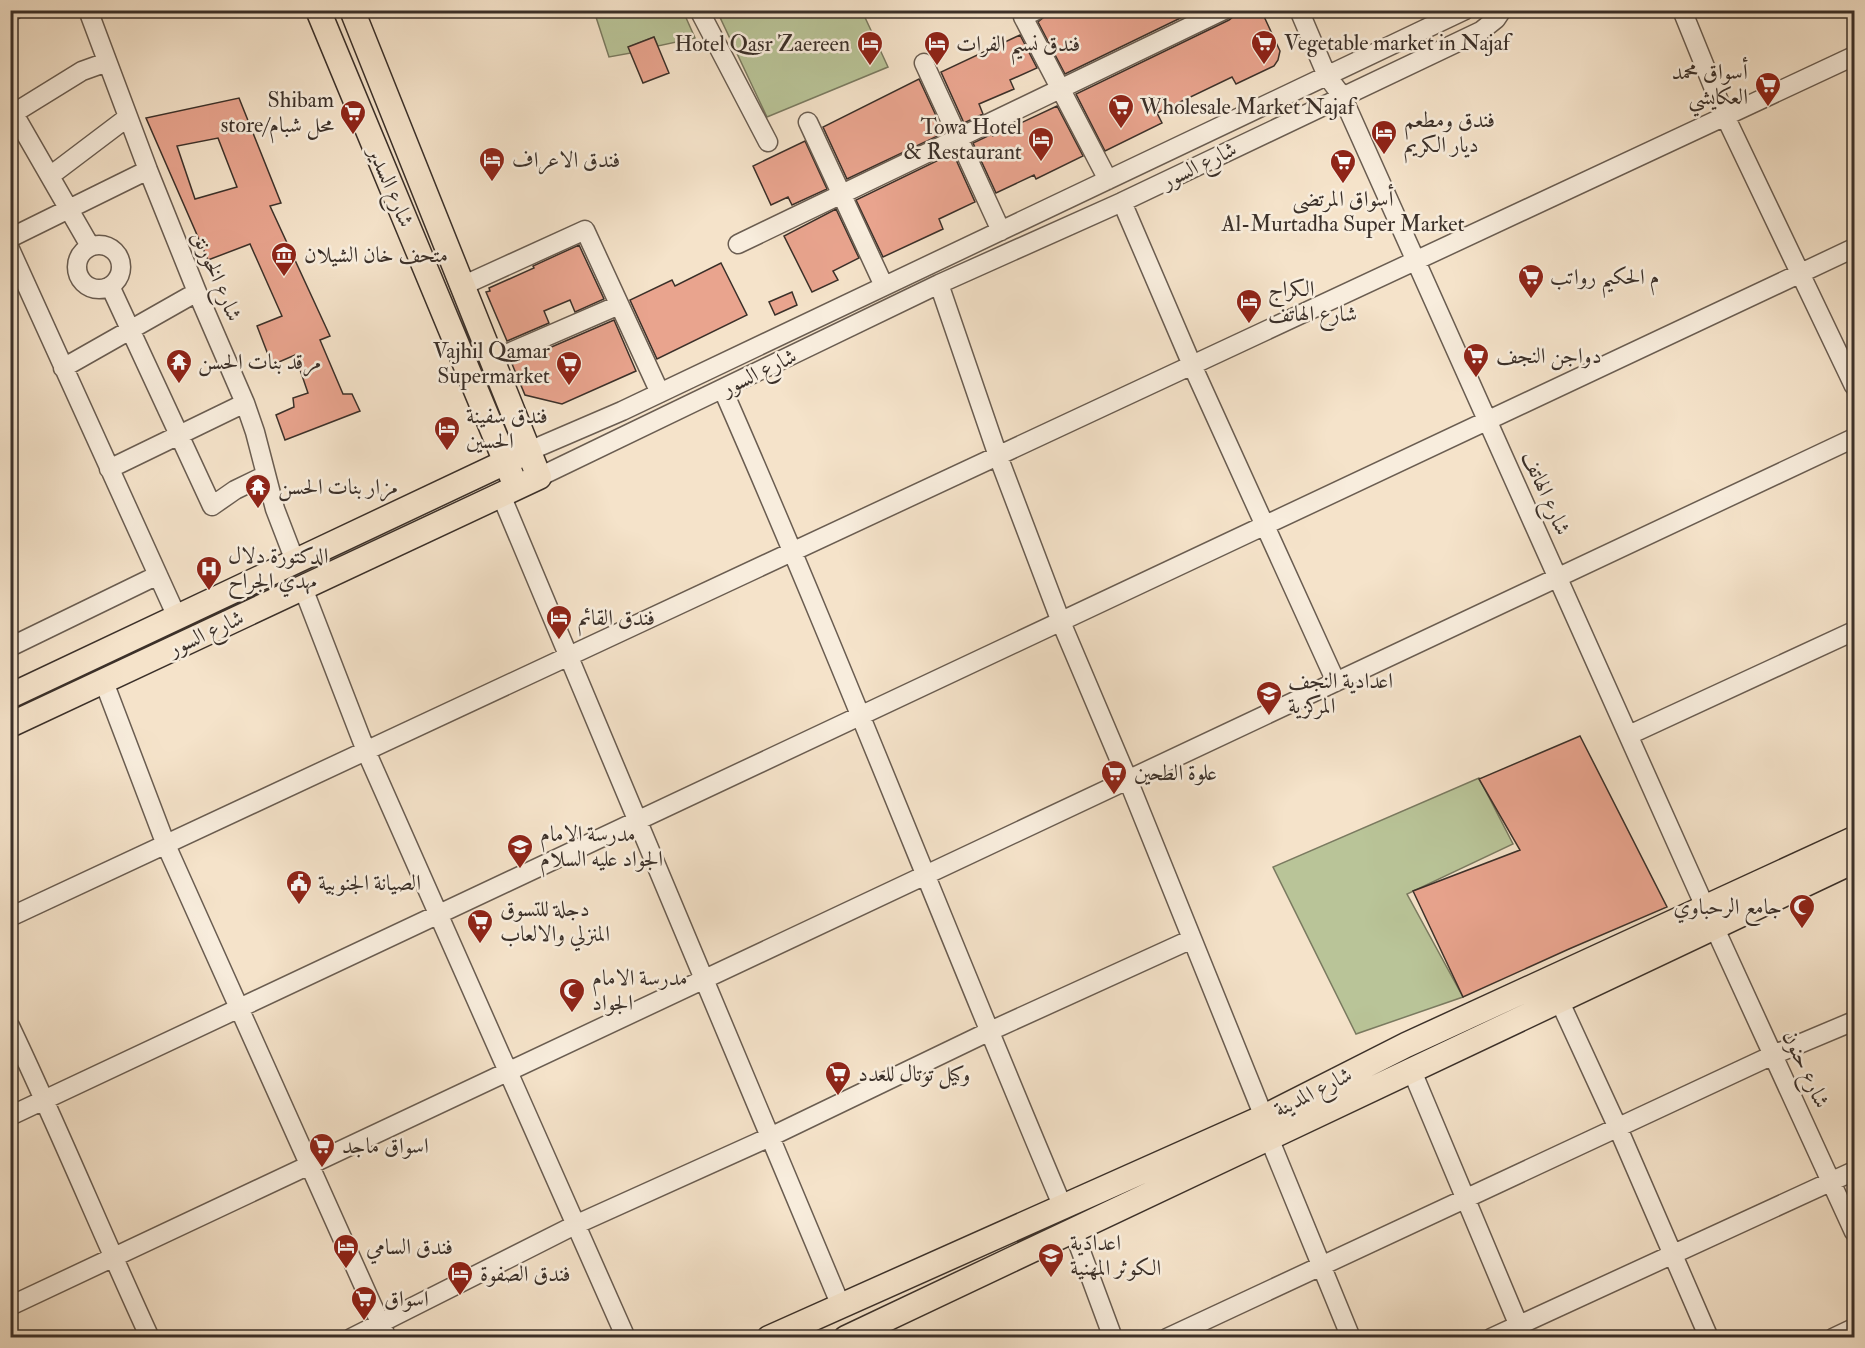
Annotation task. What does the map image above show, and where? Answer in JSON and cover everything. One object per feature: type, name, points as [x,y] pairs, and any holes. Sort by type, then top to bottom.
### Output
[{"type":"main road","name":"شارع السدير","points":[[318,10],[505,462],[508,491]]},
{"type":"main road","name":"شارع السدير","points":[[352,10],[539,477]]},
{"type":"main road","points":[[387,177],[413,165]]},
{"type":"main road","name":"شارع السور","points":[[10,696],[528,451]]},
{"type":"main road","name":"شارع السور","points":[[10,725],[539,477]]},
{"type":"main road","name":"شارع المدينة","points":[[769,1338],[1062,1205],[1412,1071],[1559,1000],[1854,839]]},
{"type":"main road","name":"شارع المدينة","points":[[854,1336],[1073,1230],[1267,1127],[1406,1045],[1710,917],[1854,861]]},
{"type":"street","name":"شارع الخورنق","points":[[88,10],[148,170],[197,292],[245,402],[275,509],[295,561]]},
{"type":"street","points":[[699,10],[768,142]]},
{"type":"street","points":[[1037,10],[1023,17],[1108,180]]},
{"type":"street","points":[[738,244],[842,196],[1224,10]]},
{"type":"street","name":"شارع الهاتف","points":[[1299,10],[1327,75],[1342,96],[1710,917]]},
{"type":"street","name":"شارع السور","points":[[528,451],[622,411],[1465,10]]},
{"type":"street","name":"شارع السور","points":[[539,477],[939,284],[1122,202],[1481,31],[1496,19],[1502,10]]},
{"type":"street","points":[[1682,10],[1725,116],[1854,386]]},
{"type":"street","points":[[10,917],[1854,56]]},
{"type":"street","points":[[90,246],[12,110],[82,71],[107,62]]},
{"type":"street","points":[[924,63],[1001,231]]},
{"type":"street","points":[[50,176],[128,117]]},
{"type":"street","points":[[808,122],[884,286]]},
{"type":"street","points":[[10,238],[148,170]]},
{"type":"street","points":[[1122,202],[1192,365],[1336,682]]},
{"type":"street","points":[[462,286],[585,230],[660,393]]},
{"type":"street","points":[[90,246],[105,246],[117,254],[121,267],[120,275],[111,286],[89,287],[79,277],[77,262],[84,250],[90,246]]},
{"type":"street","points":[[10,1116],[1854,248]]},
{"type":"street","points":[[10,249],[177,617]]},
{"type":"street","points":[[939,284],[998,456],[1061,622],[1128,780],[1351,1338]]},
{"type":"street","points":[[111,286],[212,506],[235,490],[266,475]]},
{"type":"street","points":[[63,368],[197,292]]},
{"type":"street","points":[[492,360],[619,304]]},
{"type":"street","points":[[723,390],[794,551],[988,1032],[1062,1205]]},
{"type":"street","points":[[109,469],[245,402]]},
{"type":"street","points":[[622,411],[633,433]]},
{"type":"street","points":[[10,1306],[1854,438]]},
{"type":"street","points":[[508,491],[569,656],[841,1306]]},
{"type":"street","points":[[10,647],[158,575]]},
{"type":"street","points":[[303,588],[366,751],[626,1338]]},
{"type":"street","points":[[1629,735],[1854,631]]},
{"type":"street","points":[[104,681],[166,845],[384,1331]]},
{"type":"street","name":"شارع حنون","points":[[1710,917],[1854,1232]]},
{"type":"street","points":[[351,1338],[384,1331],[575,1226],[1192,939]]},
{"type":"street","points":[[1559,1000],[1618,1128],[1709,1338]]},
{"type":"street","points":[[1167,1338],[1773,1055],[1854,1021]]},
{"type":"street","points":[[10,1026],[150,1338]]},
{"type":"street","points":[[1412,1071],[1522,1331]]},
{"type":"street","points":[[1491,1338],[1522,1331],[1673,1254],[1854,1171]]},
{"type":"street","points":[[1073,1230],[1113,1338]]},
{"type":"street","points":[[1833,1338],[1854,1328]]},
{"type":"green space","points":[[594,11],[683,11],[695,38],[658,46],[654,37],[629,47],[631,53],[609,57]]},
{"type":"green space","points":[[717,11],[862,11],[888,67],[767,117]]},
{"type":"green space","points":[[1479,778],[1513,844],[1407,894],[1463,997],[1356,1034],[1273,867]]},
{"type":"building","points":[[1052,10],[1197,10],[1065,74],[1038,22]]},
{"type":"building","points":[[1235,10],[1261,10],[1280,51],[1274,66],[1236,84],[1232,77],[1157,113],[1162,123],[1105,151],[1076,94],[1229,20],[1234,16]]},
{"type":"building","points":[[1020,35],[1037,68],[1010,80],[1014,89],[979,104],[983,114],[964,123],[941,72]]},
{"type":"building","points":[[654,37],[669,73],[643,83],[628,47]]},
{"type":"building","points":[[919,79],[944,133],[847,179],[823,127]]},
{"type":"building","name":"متحف خان الشيلان","points":[[239,98],[281,203],[270,206],[330,336],[320,340],[343,394],[352,394],[360,411],[285,440],[276,415],[294,407],[293,398],[308,393],[295,355],[272,365],[257,326],[282,316],[250,244],[208,260],[146,118]],"holes":[[[218,138],[237,187],[195,199],[177,146]]]},
{"type":"building","points":[[1057,106],[1083,156],[1036,179],[1034,175],[996,193],[973,143]]},
{"type":"building","points":[[805,141],[827,189],[792,205],[788,197],[771,205],[753,166]]},
{"type":"building","points":[[953,153],[975,202],[939,219],[943,229],[883,257],[856,200]]},
{"type":"building","points":[[836,209],[859,258],[833,271],[838,280],[812,292],[784,236]]},
{"type":"building","points":[[579,245],[604,299],[575,312],[570,300],[544,311],[549,323],[507,341],[486,292],[490,291],[489,288]]},
{"type":"building","points":[[721,263],[747,315],[657,359],[630,300],[672,280],[675,286]]},
{"type":"building","points":[[792,292],[797,305],[775,315],[769,302]]},
{"type":"building","points":[[614,320],[636,371],[562,404],[525,395],[512,364]]},
{"type":"building","points":[[1580,736],[1667,907],[1463,997],[1413,891],[1520,850],[1479,779]]},
{"type":"place","name":"Vegetable market in Najaf","points":[[1264,66]]},
{"type":"place","name":"Hotel Qasr Zaereen","points":[[870,67]]},
{"type":"place","name":"فندق نسيم الفرات","points":[[937,67]]},
{"type":"place","name":"أسواق محمد العكايشي","points":[[1768,108]]},
{"type":"place","name":"Wholesale Market Najaf","points":[[1121,130]]},
{"type":"place","name":"Shibam store/محل شبام","points":[[353,136]]},
{"type":"place","name":"فندق ومطعم ديار الكريم","points":[[1384,156]]},
{"type":"place","name":"Towa Hotel & Restaurant","points":[[1041,163]]},
{"type":"place","name":"فندق الاعراف","points":[[492,183]]},
{"type":"place","name":"أسواق المرتضى Al-Murtadha Super Market","points":[[1343,185]]},
{"type":"place","name":"متحف خان الشيلان","points":[[284,278]]},
{"type":"place","name":"م الحكيم رواتب","points":[[1531,300]]},
{"type":"place","name":"الكراج شارع الهاتف","points":[[1249,325]]},
{"type":"place","name":"دواجن النجف","points":[[1476,379]]},
{"type":"place","name":"مرقد بنات الحسن","points":[[179,385]]},
{"type":"place","name":"Vajhil Qamar Supermarket","points":[[569,387]]},
{"type":"place","name":"فندق سفينة الحسين","points":[[447,452]]},
{"type":"place","name":"مزار بنات الحسن","points":[[258,510]]},
{"type":"place","name":"الدكتورة دلال مهدي الجراح","points":[[209,592]]},
{"type":"place","name":"فندق القائم","points":[[559,641]]},
{"type":"place","name":"اعدادية النجف المركزية","points":[[1269,717]]},
{"type":"place","name":"علوة الطحين","points":[[1114,796]]},
{"type":"place","name":"مدرسة الامام الجواد عليه السلام","points":[[520,870]]},
{"type":"place","name":"الصيانة الجنوبية","points":[[299,906]]},
{"type":"place","name":"جامع الرحباوي","points":[[1802,930]]},
{"type":"place","name":"دجلة للتسوق المنزلي والالعاب","points":[[480,945]]},
{"type":"place","name":"مدرسة الامام الجواد","points":[[572,1014]]},
{"type":"place","name":"وكيل توتال للعدد","points":[[838,1097]]},
{"type":"place","name":"اسواق ماجد","points":[[322,1169]]},
{"type":"place","name":"فندق السامي","points":[[346,1270]]},
{"type":"place","name":"اعدادية الكوثر المهنية","points":[[1051,1279]]},
{"type":"place","name":"فندق الصفوة","points":[[460,1297]]},
{"type":"place","name":"اسواق","points":[[364,1322]]}]
